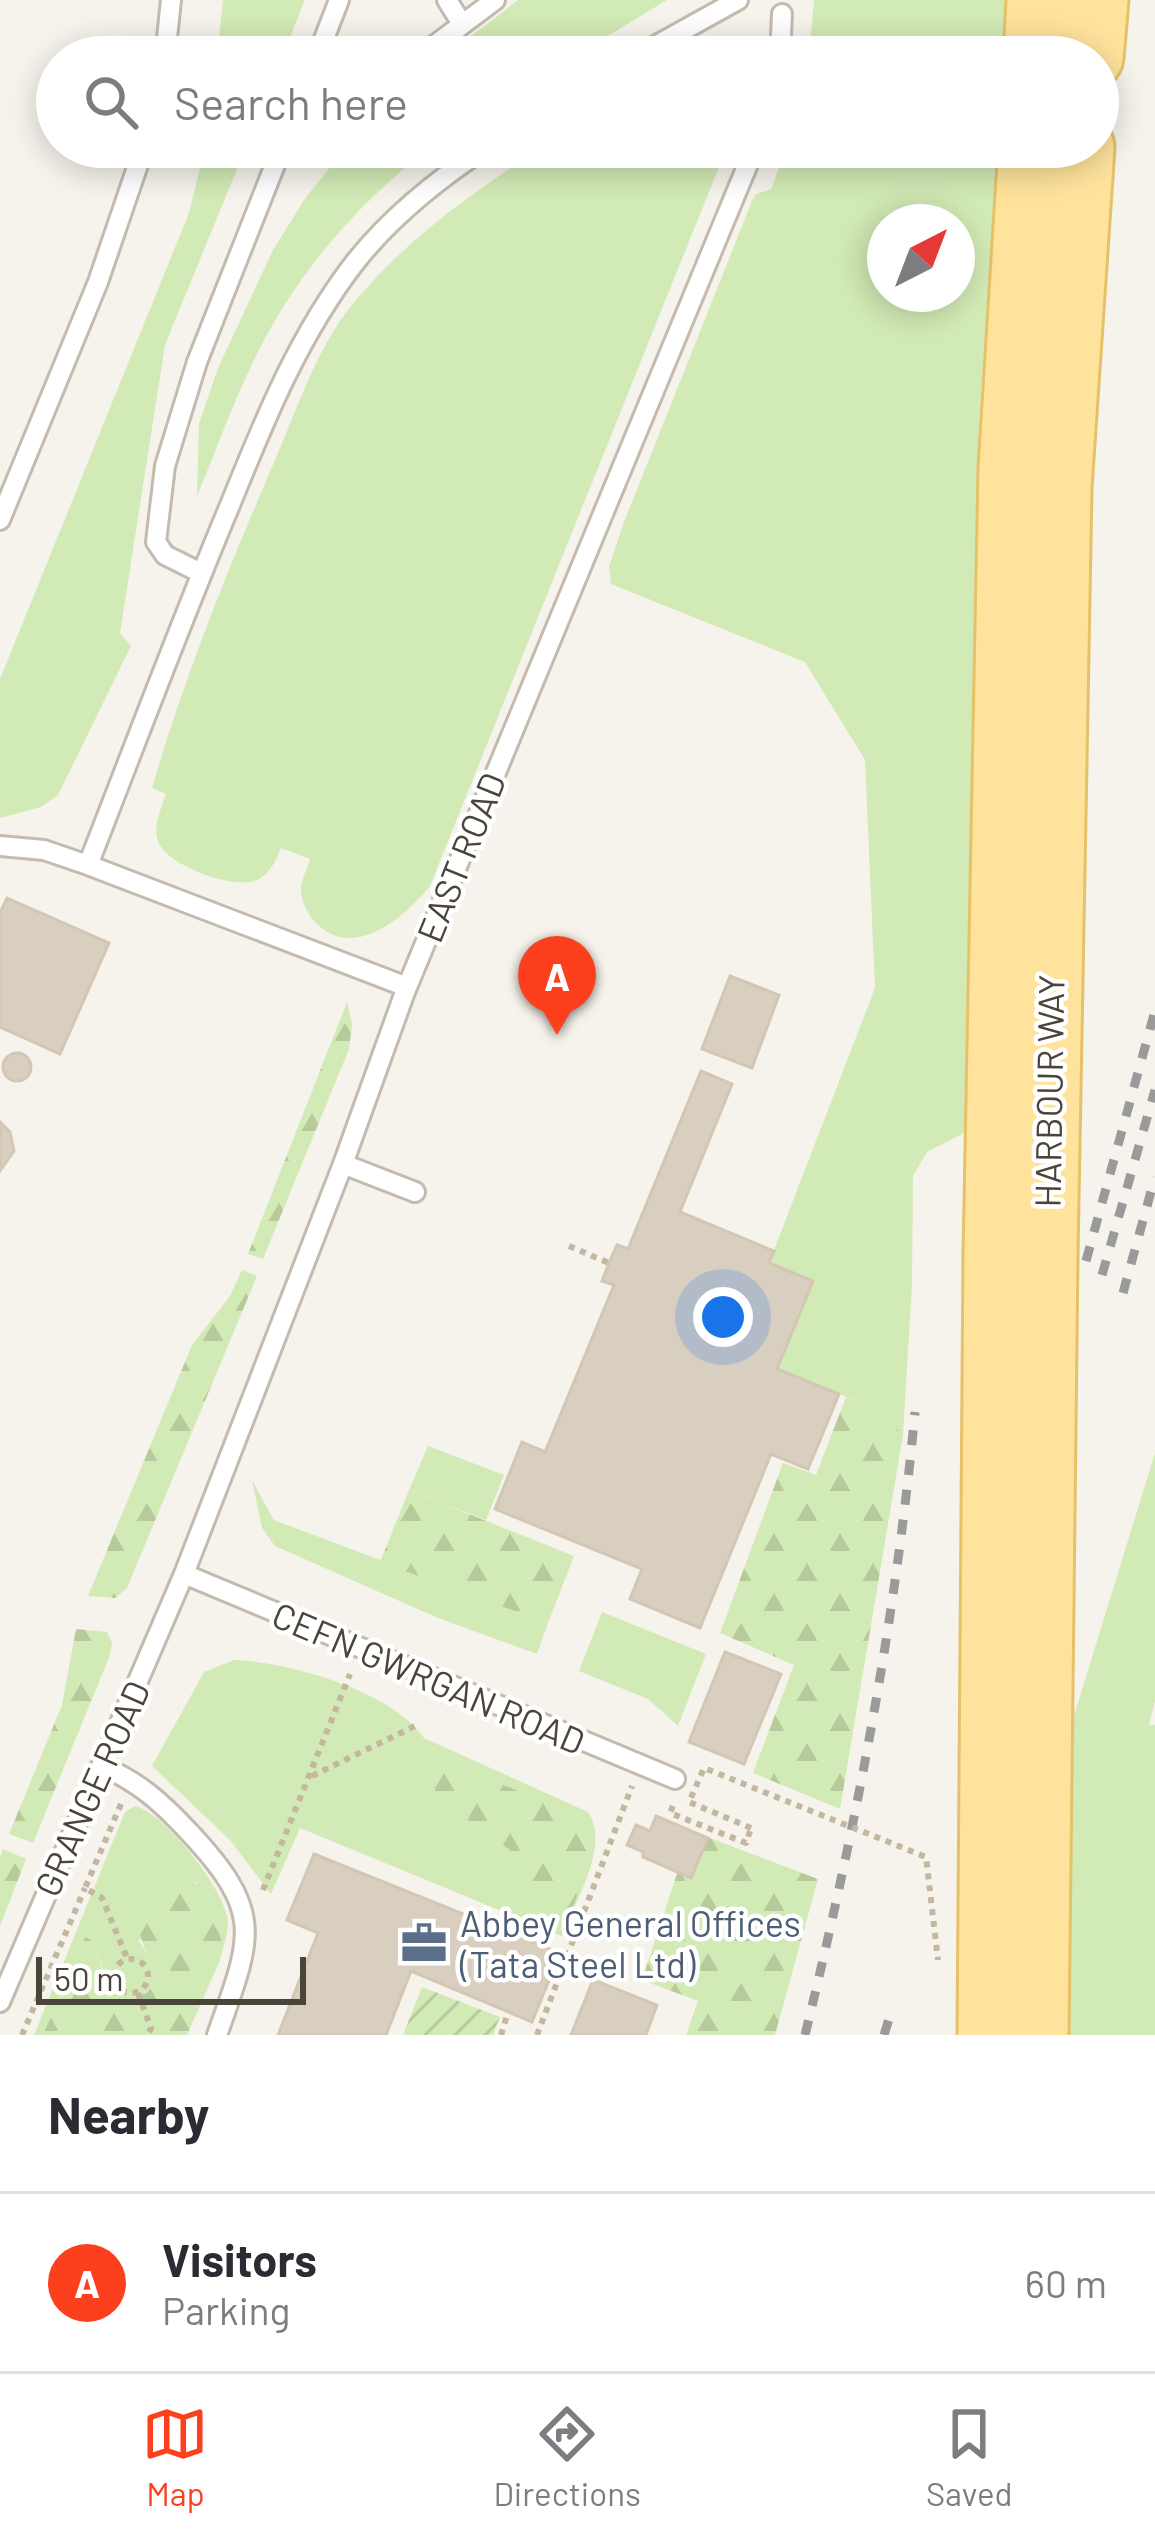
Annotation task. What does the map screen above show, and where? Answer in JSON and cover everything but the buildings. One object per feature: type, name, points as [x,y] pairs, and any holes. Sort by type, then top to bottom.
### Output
[{"type":"main road","points":[[1037,36],[1039,0]]},
{"type":"main road","points":[[1092,36],[1096,0]]},
{"type":"main road","name":"HARBOUR WAY","points":[[1029,168],[1012,468],[1036,2035]]},
{"type":"main road","name":"HARBOUR WAY","points":[[990,2035],[1021,1255],[1059,487],[1081,168]]},
{"type":"lane","points":[[167,36],[171,0]]},
{"type":"lane","points":[[325,36],[339,0]]},
{"type":"lane","points":[[447,0],[462,24]]},
{"type":"lane","points":[[446,36],[495,0]]},
{"type":"lane","points":[[673,36],[737,1]]},
{"type":"lane","points":[[781,36],[782,14]]},
{"type":"lane","points":[[0,520],[98,282],[138,168]]},
{"type":"lane","points":[[201,573],[160,549],[155,532],[159,499],[197,362],[274,168]]},
{"type":"lane","points":[[88,865],[269,410],[336,289],[395,218],[460,168]]},
{"type":"lane","name":"EAST ROAD","points":[[184,1574],[407,987],[746,168]]},
{"type":"lane","points":[[0,846],[44,850],[88,865],[407,987]]},
{"type":"lane","points":[[343,1164],[415,1192]]},
{"type":"lane","name":"CEFN GWRGAN ROAD","points":[[184,1574],[675,1779]]},
{"type":"lane","name":"GRANGE ROAD","points":[[0,2002],[184,1574]]},
{"type":"lane","points":[[100,1766],[132,1779],[154,1796],[221,1866],[240,1894],[246,1928],[238,1977],[217,2035]]},
{"type":"path","points":[[569,1246],[609,1263]]},
{"type":"path","points":[[244,1909],[263,1892],[360,1649]]},
{"type":"path","points":[[308,1777],[416,1726]]},
{"type":"path","points":[[537,2035],[640,1765]]},
{"type":"path","points":[[675,1779],[682,1781],[670,1813],[746,1843],[751,1828],[689,1802],[704,1768],[926,1857],[939,1968]]},
{"type":"path","points":[[22,2035],[132,1779]]},
{"type":"path","points":[[85,1888],[102,1898],[127,1958]]},
{"type":"path","points":[[127,1958],[139,1959],[147,1967],[147,1984],[137,1992],[126,1993],[114,1981],[114,1970],[127,1958]]},
{"type":"path","points":[[137,1992],[151,2028],[148,2035]]},
{"type":"path","points":[[501,2035],[508,2012]]},
{"type":"green space","points":[[223,0],[305,0],[290,36],[219,36]]},
{"type":"green space","points":[[518,0],[667,0],[608,36],[471,36]]},
{"type":"green space","points":[[814,0],[1015,0],[1011,36],[811,36]]},
{"type":"green space","points":[[200,168],[237,168],[165,345],[120,633],[131,646],[58,795],[41,807],[0,818],[0,679],[189,213]]},
{"type":"green space","points":[[329,168],[405,168],[334,238],[275,321],[250,368],[197,496],[199,424],[218,368],[273,250]]},
{"type":"green space","points":[[511,168],[719,168],[430,886],[378,931],[346,938],[315,922],[305,906],[301,887],[310,859],[281,848],[259,879],[235,882],[203,874],[174,859],[163,850],[157,835],[166,794],[152,788],[226,577],[319,357],[373,281],[465,200]]},
{"type":"green space","points":[[779,168],[997,168],[979,422],[964,1133],[927,1152],[913,1176],[903,1435],[859,1402],[777,1369],[813,1282],[769,1263],[875,988],[865,760],[805,662],[611,584],[609,567],[624,522],[756,194],[771,189]]},
{"type":"green space","points":[[347,1002],[352,1024],[349,1049],[263,1259],[248,1254]]},
{"type":"green space","points":[[242,1270],[257,1276],[127,1588],[115,1598],[88,1596],[192,1345],[230,1296]]},
{"type":"green space","points":[[846,1397],[874,1409],[903,1435],[840,1809],[753,1773],[794,1665],[720,1633],[783,1463],[816,1475]]},
{"type":"green space","points":[[428,1446],[504,1475],[486,1520],[409,1490]]},
{"type":"green space","points":[[1155,1453],[1155,1701],[1149,1725],[1155,1725],[1155,2035],[1066,2035],[1068,1735]]},
{"type":"green space","points":[[252,1480],[274,1520],[548,1623],[537,1654],[438,1618],[275,1546],[262,1528]]},
{"type":"green space","points":[[409,1490],[574,1556],[548,1623],[380,1562]]},
{"type":"green space","points":[[602,1612],[706,1654],[678,1726],[648,1699],[579,1671]]},
{"type":"green space","points":[[76,1629],[107,1632],[110,1655],[33,1843],[9,1834],[62,1705]]},
{"type":"green space","points":[[234,1660],[283,1666],[365,1693],[409,1721],[424,1738],[588,1812],[594,1825],[593,1857],[562,1936],[300,1828],[271,1894],[230,1840],[152,1766],[204,1672]]},
{"type":"green space","points":[[448,1767],[465,1769],[571,1813],[593,1833],[594,1851],[562,1936],[518,1919],[532,1887],[527,1871],[510,1850],[435,1796],[435,1777]]},
{"type":"green space","points":[[135,1806],[177,1837],[217,1892],[228,1922],[220,1960],[223,1944],[196,1882],[182,1880],[139,1941],[153,1963],[156,1979],[147,1993],[125,1999],[110,1989],[93,1940],[85,1937],[43,2035],[34,2035],[125,1812]]},
{"type":"green space","points":[[691,1831],[818,1879],[775,2035],[686,2035],[698,2001],[642,1980]]},
{"type":"green space","points":[[3,1849],[26,1859],[0,1926],[0,1857]]},
{"type":"green space","points":[[182,1880],[202,1888],[223,1944],[187,2035],[43,2035],[85,1937],[93,1940],[104,1973],[118,1994],[125,1999],[147,1993],[156,1979],[138,1921]]},
{"type":"green space","points":[[422,1987],[500,2017],[493,2035],[403,2035]]},
{"type":"railway","points":[[1086,1261],[1155,1011]]},
{"type":"railway","points":[[1102,1275],[1155,1090]]},
{"type":"railway","points":[[1123,1293],[1155,1177]]},
{"type":"railway","points":[[805,2035],[872,1725],[897,1570],[915,1412]]},
{"type":"railway","points":[[884,2035],[889,2019]]},
{"type":"place","name":"Visitors","points":[[557,1035]]},
{"type":"place","name":"Abbey General Offices (Tata Steel Ltd)","points":[[424,1943]]}]
